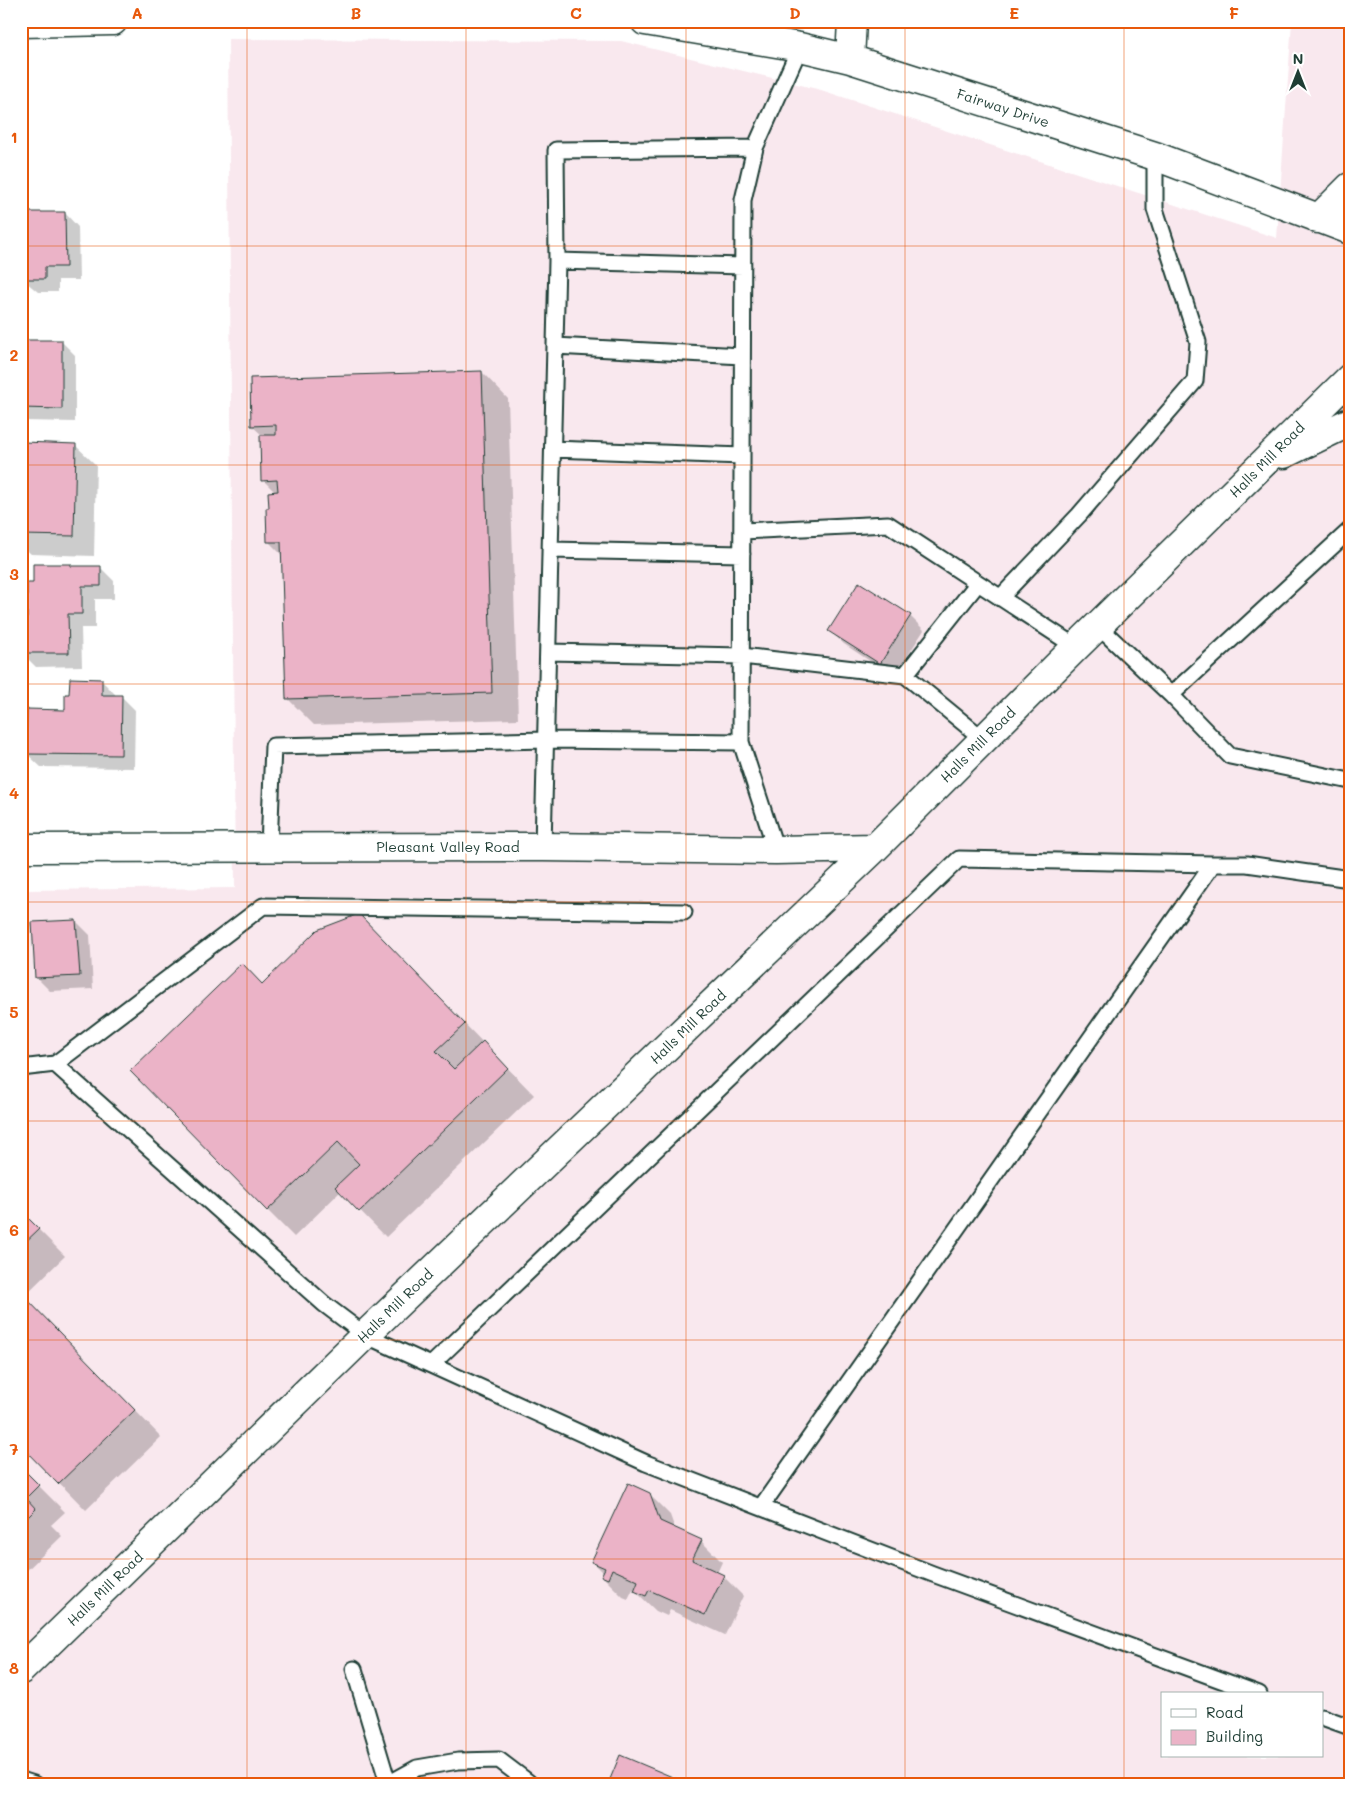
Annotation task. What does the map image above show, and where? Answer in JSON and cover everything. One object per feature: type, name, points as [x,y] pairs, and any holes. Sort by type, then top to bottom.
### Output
[{"type":"street","points":[[21,23],[113,21]]},
{"type":"street","name":"Fairway Drive","points":[[645,21],[800,47],[850,59],[1155,156],[1318,220],[1350,230]]},
{"type":"street","points":[[850,59],[852,21]]},
{"type":"street","points":[[1318,220],[1350,187]]},
{"type":"street","name":"Halls Mill Road","points":[[21,1670],[365,1335],[875,848],[1350,378]]},
{"type":"street","points":[[1265,463],[1350,422]]},
{"type":"street","name":"Pleasant Valley Road","points":[[21,848],[543,847],[776,850],[875,848]]},
{"type":"lane","points":[[776,850],[741,742],[743,200],[755,148],[800,47]]},
{"type":"lane","points":[[543,847],[557,261],[556,150],[755,148]]},
{"type":"lane","points":[[1000,598],[1079,515],[1195,381],[1198,342],[1155,209],[1155,156]]},
{"type":"lane","points":[[557,261],[743,266]]},
{"type":"lane","points":[[555,346],[742,356]]},
{"type":"lane","points":[[553,450],[742,456]]},
{"type":"lane","points":[[742,531],[888,524],[1076,648]]},
{"type":"lane","points":[[1171,696],[1350,530]]},
{"type":"lane","points":[[550,550],[742,554]]},
{"type":"lane","points":[[905,675],[978,583]]},
{"type":"lane","points":[[1098,626],[1230,756],[1350,781]]},
{"type":"lane","points":[[548,652],[742,656],[905,675],[984,739]]},
{"type":"lane","points":[[269,847],[273,746],[546,740],[741,742]]},
{"type":"lane","points":[[431,1365],[959,859],[1247,864],[1350,879]]},
{"type":"lane","points":[[760,1507],[1213,864]]},
{"type":"lane","points":[[21,1068],[55,1064],[264,906],[684,912]]},
{"type":"lane","points":[[55,1064],[324,1304],[365,1335],[646,1462],[946,1579],[1254,1692]]},
{"type":"lane","points":[[354,1669],[388,1784],[417,1768],[458,1761],[499,1760],[528,1782],[528,1784]]},
{"type":"lane","points":[[1324,1718],[1350,1727]]},
{"type":"lane","points":[[21,1780],[34,1784]]},
{"type":"shaded area","points":[[1292,21],[1350,21],[1350,1784],[21,1784],[21,890],[235,888],[228,39],[621,41],[821,90],[1277,238]]},
{"type":"building","points":[[22,212],[65,212],[66,267],[45,267],[45,279],[23,279]]},
{"type":"building","points":[[21,340],[62,340],[62,409],[21,408]]},
{"type":"building","points":[[482,371],[492,693],[286,699],[281,542],[267,542],[266,508],[269,508],[268,492],[278,491],[277,480],[261,481],[260,435],[276,435],[276,425],[251,426],[250,378]]},
{"type":"building","points":[[23,442],[76,444],[74,536],[21,535]]},
{"type":"building","points":[[33,564],[101,566],[101,586],[82,586],[82,614],[68,614],[69,653],[21,653],[21,618],[27,618],[27,583],[33,583]]},
{"type":"building","points":[[859,582],[911,615],[880,664],[828,631]]},
{"type":"building","points":[[70,678],[102,679],[102,695],[122,695],[121,755],[26,754],[27,709],[65,710],[65,694],[69,694]]},
{"type":"building","points":[[359,914],[465,1024],[436,1051],[454,1069],[483,1041],[508,1068],[359,1212],[335,1187],[359,1164],[338,1142],[267,1211],[130,1071],[242,963],[262,984],[317,930]]},
{"type":"building","points":[[76,920],[80,976],[35,978],[32,922]]},
{"type":"building","points":[[21,1211],[39,1229],[21,1246]]},
{"type":"building","points":[[21,1293],[135,1410],[58,1484],[21,1446]]},
{"type":"building","points":[[21,1467],[39,1485],[26,1498],[36,1509],[21,1524]]},
{"type":"building","points":[[628,1483],[650,1493],[660,1521],[702,1540],[692,1560],[724,1575],[705,1615],[649,1590],[646,1596],[634,1591],[638,1581],[612,1569],[608,1579],[601,1576],[605,1568],[591,1562]]},
{"type":"building","points":[[620,1755],[689,1784],[608,1784]]}]
